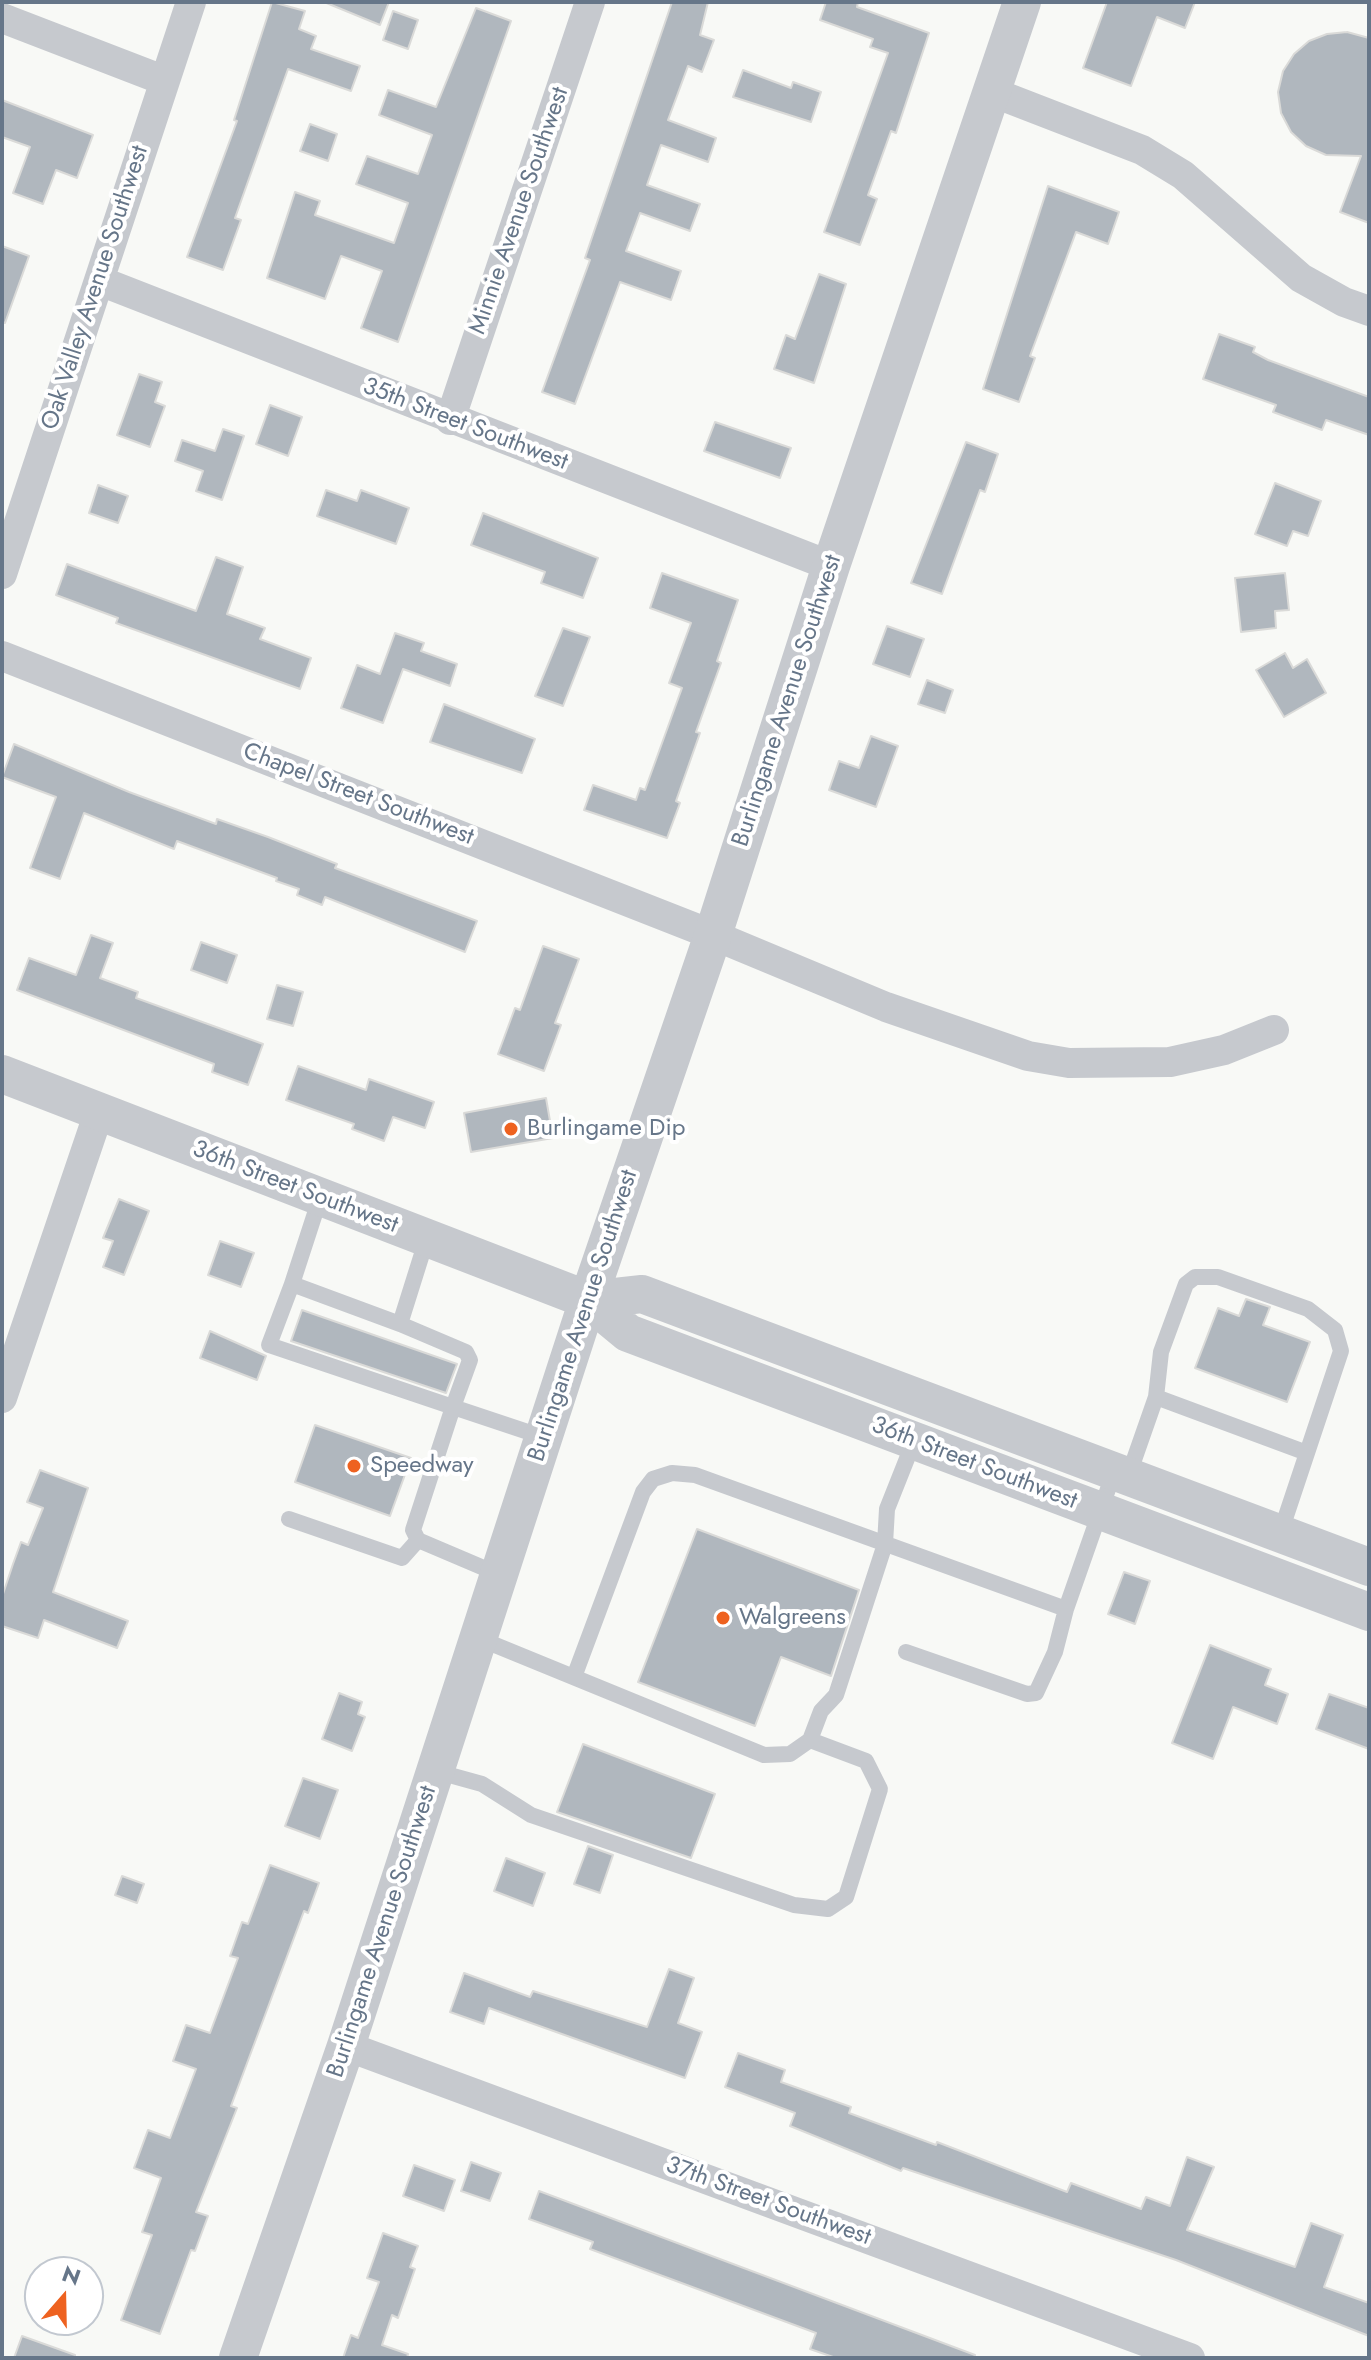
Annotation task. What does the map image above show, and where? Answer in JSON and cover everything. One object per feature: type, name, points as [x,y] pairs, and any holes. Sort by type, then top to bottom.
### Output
[{"type":"street","name":"Oak Valley Avenue Southwest","points":[[2,574],[191,2]]},
{"type":"street","name":"Minnie Avenue Southwest","points":[[450,420],[590,2]]},
{"type":"street","name":"Burlingame Avenue Southwest","points":[[238,2358],[346,2046],[588,1300],[713,935],[831,566],[1022,2]]},
{"type":"street","points":[[2,18],[163,80]]},
{"type":"street","points":[[992,92],[1142,150],[1183,175],[1301,278],[1344,302],[1369,311]]},
{"type":"street","name":"35th Street Southwest","points":[[100,281],[831,566]]},
{"type":"street","name":"Chapel Street Southwest","points":[[2,656],[713,935],[926,1022],[1028,1056],[1069,1063],[1170,1062],[1224,1050],[1274,1030]]},
{"type":"street","name":"36th Street Southwest","points":[[2,1074],[588,1300],[628,1333],[1369,1612]]},
{"type":"street","points":[[2,1398],[99,1112]]},
{"type":"street","name":"36th Street Southwest","points":[[588,1300],[642,1294],[1369,1567]]},
{"type":"street","points":[[914,1441],[926,1432],[939,1431],[994,1442],[1046,1447]]},
{"type":"street","name":"37th Street Southwest","points":[[346,2046],[1190,2358]]},
{"type":"lane","points":[[320,1198],[269,1345],[543,1438]]},
{"type":"lane","points":[[400,1324],[427,1238]]},
{"type":"lane","points":[[906,1652],[1027,1694],[1036,1693],[1055,1652],[1099,1512],[1121,1475],[1156,1397],[1161,1352],[1186,1284],[1195,1277],[1208,1274],[1308,1309],[1324,1319],[1341,1341],[1341,1351],[1280,1534]]},
{"type":"lane","points":[[292,1284],[466,1352],[470,1360],[413,1530],[418,1540],[498,1574]]},
{"type":"lane","points":[[1156,1397],[1307,1453]]},
{"type":"lane","points":[[478,1638],[764,1755],[790,1754],[810,1740],[821,1711],[836,1695],[885,1544],[887,1509],[914,1441]]},
{"type":"lane","points":[[574,1677],[643,1492],[653,1479],[672,1473],[695,1475],[1066,1609]]},
{"type":"lane","points":[[289,1519],[402,1558],[418,1540]]},
{"type":"lane","points":[[435,1771],[482,1784],[531,1815],[794,1905],[828,1909],[846,1897],[880,1789],[866,1761],[810,1740]]},
{"type":"building","points":[[272,2],[305,11],[299,29],[316,36],[311,49],[360,66],[351,91],[288,69],[235,218],[241,220],[223,270],[187,257],[237,121],[234,120]]},
{"type":"building","points":[[324,2],[389,2],[380,25]]},
{"type":"building","points":[[672,2],[708,2],[700,35],[714,40],[702,72],[688,66],[668,120],[716,138],[708,162],[661,145],[647,185],[700,204],[690,231],[640,213],[626,251],[681,271],[671,300],[620,282],[575,404],[542,392],[590,260],[585,258]]},
{"type":"building","points":[[826,2],[858,2],[857,7],[929,33],[896,133],[891,131],[868,195],[877,199],[860,245],[824,232],[888,53],[870,47],[873,39],[820,20]]},
{"type":"building","points":[[1107,2],[1195,2],[1185,28],[1157,17],[1131,86],[1083,68]]},
{"type":"building","points":[[476,8],[511,21],[398,342],[361,328],[382,271],[341,256],[325,299],[267,278],[295,192],[320,201],[315,215],[394,243],[408,203],[356,184],[367,156],[418,174],[432,135],[379,115],[388,90],[436,107]]},
{"type":"building","points":[[393,11],[418,20],[408,49],[383,40]]},
{"type":"building","points":[[1347,32],[1369,38],[1369,223],[1340,212],[1361,156],[1326,155],[1306,146],[1291,132],[1281,113],[1278,92],[1283,71],[1294,54],[1309,41],[1327,34]]},
{"type":"building","points":[[743,70],[791,88],[793,82],[821,92],[811,122],[733,97]]},
{"type":"building","points":[[2,100],[93,135],[77,178],[56,170],[43,204],[13,193],[30,147],[2,137]]},
{"type":"building","points":[[310,124],[337,134],[328,161],[300,151]]},
{"type":"building","points":[[1048,186],[1119,212],[1108,244],[1076,232],[1030,356],[1035,358],[1019,402],[983,389]]},
{"type":"building","points":[[2,246],[29,256],[5,323],[2,322]]},
{"type":"building","points":[[819,274],[846,284],[814,383],[774,369],[786,335],[795,339]]},
{"type":"building","points":[[1219,334],[1255,347],[1253,352],[1268,360],[1369,397],[1369,435],[1326,420],[1322,430],[1273,412],[1276,405],[1203,379]]},
{"type":"building","points":[[139,374],[162,382],[155,402],[165,406],[150,447],[117,435]]},
{"type":"building","points":[[270,405],[302,417],[288,456],[256,444]]},
{"type":"building","points":[[715,422],[791,448],[780,478],[704,451]]},
{"type":"building","points":[[223,429],[244,436],[222,500],[196,491],[203,471],[175,461],[182,440],[215,451]]},
{"type":"building","points":[[966,442],[998,454],[985,492],[980,490],[942,594],[911,583]]},
{"type":"building","points":[[1275,483],[1321,501],[1308,536],[1293,531],[1287,546],[1255,534]]},
{"type":"building","points":[[98,485],[128,496],[118,523],[89,513]]},
{"type":"building","points":[[326,490],[357,501],[361,490],[409,508],[396,544],[317,516]]},
{"type":"building","points":[[483,513],[598,558],[583,598],[541,583],[545,572],[471,545]]},
{"type":"building","points":[[216,557],[243,567],[227,614],[265,628],[260,639],[311,658],[300,689],[116,623],[118,618],[56,595],[67,564],[196,611]]},
{"type":"building","points":[[662,573],[738,600],[717,661],[721,663],[696,732],[700,733],[676,801],[680,803],[667,838],[584,810],[593,785],[636,800],[640,788],[645,790],[682,688],[669,683],[691,623],[650,608]]},
{"type":"building","points":[[1285,573],[1289,610],[1275,611],[1276,628],[1241,632],[1235,578]]},
{"type":"building","points":[[887,626],[924,639],[910,677],[873,664]]},
{"type":"building","points":[[563,628],[590,637],[563,706],[535,696]]},
{"type":"building","points":[[395,633],[424,643],[421,651],[457,664],[450,686],[403,669],[383,723],[341,708],[357,665],[380,674]]},
{"type":"building","points":[[1285,653],[1293,668],[1307,659],[1326,693],[1284,717],[1256,670]]},
{"type":"building","points":[[927,680],[953,690],[945,713],[918,704]]},
{"type":"building","points":[[444,704],[535,739],[522,773],[430,742]]},
{"type":"building","points":[[871,736],[898,746],[876,807],[829,790],[839,761],[859,768]]},
{"type":"building","points":[[14,744],[216,824],[217,819],[268,837],[337,864],[335,868],[477,921],[465,952],[325,897],[322,905],[297,895],[299,889],[276,881],[277,878],[177,841],[174,849],[84,813],[60,879],[30,868],[56,797],[2,777]]},
{"type":"building","points":[[91,935],[113,943],[100,978],[138,992],[136,998],[263,1044],[248,1085],[212,1072],[214,1064],[17,990],[29,958],[76,975]]},
{"type":"building","points":[[201,942],[237,955],[227,983],[191,970]]},
{"type":"building","points":[[543,946],[579,959],[555,1023],[561,1025],[544,1071],[498,1054],[515,1008],[520,1010]]},
{"type":"building","points":[[277,985],[303,992],[293,1026],[267,1019]]},
{"type":"building","points":[[298,1066],[366,1090],[369,1079],[434,1102],[425,1128],[393,1117],[384,1141],[352,1129],[354,1124],[286,1100]]},
{"type":"building","points":[[546,1098],[553,1138],[471,1152],[464,1113]]},
{"type":"building","points":[[119,1199],[149,1211],[124,1275],[103,1267],[113,1241],[103,1238]]},
{"type":"building","points":[[220,1241],[254,1253],[241,1287],[208,1275]]},
{"type":"building","points":[[1246,1299],[1270,1307],[1263,1325],[1310,1342],[1287,1402],[1195,1368],[1218,1308],[1239,1316]]},
{"type":"building","points":[[302,1310],[457,1364],[446,1393],[291,1341]]},
{"type":"building","points":[[210,1331],[266,1356],[257,1380],[200,1358]]},
{"type":"building","points":[[315,1425],[411,1458],[390,1516],[295,1482]]},
{"type":"building","points":[[40,1470],[88,1488],[53,1592],[128,1621],[117,1648],[44,1620],[38,1638],[2,1626],[2,1597],[13,1564],[21,1542],[28,1545],[43,1508],[27,1502]]},
{"type":"building","points":[[697,1529],[859,1590],[831,1676],[781,1657],[755,1726],[638,1682]]},
{"type":"building","points":[[1124,1572],[1150,1581],[1135,1624],[1108,1614]]},
{"type":"building","points":[[1210,1645],[1271,1669],[1265,1685],[1288,1694],[1277,1724],[1233,1707],[1213,1759],[1172,1743]]},
{"type":"building","points":[[339,1693],[362,1702],[358,1714],[365,1717],[352,1751],[322,1739]]},
{"type":"building","points":[[1329,1694],[1369,1708],[1369,1749],[1316,1729]]},
{"type":"building","points":[[583,1744],[715,1794],[691,1858],[557,1812]]},
{"type":"building","points":[[303,1778],[338,1790],[320,1839],[285,1826]]},
{"type":"building","points":[[588,1846],[613,1855],[600,1893],[574,1884]]},
{"type":"building","points":[[506,1858],[545,1873],[533,1906],[494,1891]]},
{"type":"building","points":[[270,1865],[319,1883],[308,1913],[304,1911],[231,2106],[237,2108],[196,2212],[208,2216],[195,2251],[191,2250],[160,2334],[121,2320],[152,2235],[142,2232],[161,2178],[134,2168],[148,2130],[170,2138],[196,2069],[173,2061],[186,2025],[210,2033],[238,1958],[230,1956],[242,1922],[248,1924]]},
{"type":"building","points":[[122,1876],[144,1884],[137,1903],[115,1895]]},
{"type":"building","points":[[669,1969],[694,1978],[678,2023],[702,2032],[685,2078],[489,2008],[484,2024],[450,2012],[464,1973],[530,1997],[533,1991],[647,2027]]},
{"type":"building","points":[[738,2053],[785,2070],[781,2082],[851,2107],[849,2113],[936,2145],[937,2142],[1067,2192],[1071,2183],[1141,2209],[1146,2197],[1170,2206],[1187,2157],[1214,2167],[1187,2230],[1295,2267],[1311,2223],[1343,2235],[1324,2287],[1369,2303],[1369,2336],[1176,2260],[903,2168],[901,2171],[790,2126],[795,2113],[725,2087]]},
{"type":"building","points":[[471,2162],[501,2173],[490,2201],[461,2191]]},
{"type":"building","points":[[414,2165],[455,2180],[444,2211],[403,2196]]},
{"type":"building","points":[[539,2191],[975,2355],[974,2358],[836,2358],[810,2349],[816,2333],[590,2249],[593,2242],[529,2219]]},
{"type":"building","points":[[383,2233],[418,2246],[410,2267],[415,2269],[398,2318],[392,2315],[382,2345],[408,2354],[407,2358],[343,2358],[351,2335],[358,2338],[379,2282],[367,2278]]},
{"type":"building","points":[[22,2336],[75,2355],[75,2358],[14,2358]]},
{"type":"place","name":"Burlingame Dip","points":[[511,1129]]},
{"type":"place","name":"Speedway","points":[[354,1466]]},
{"type":"place","name":"Walgreens","points":[[723,1618]]}]
